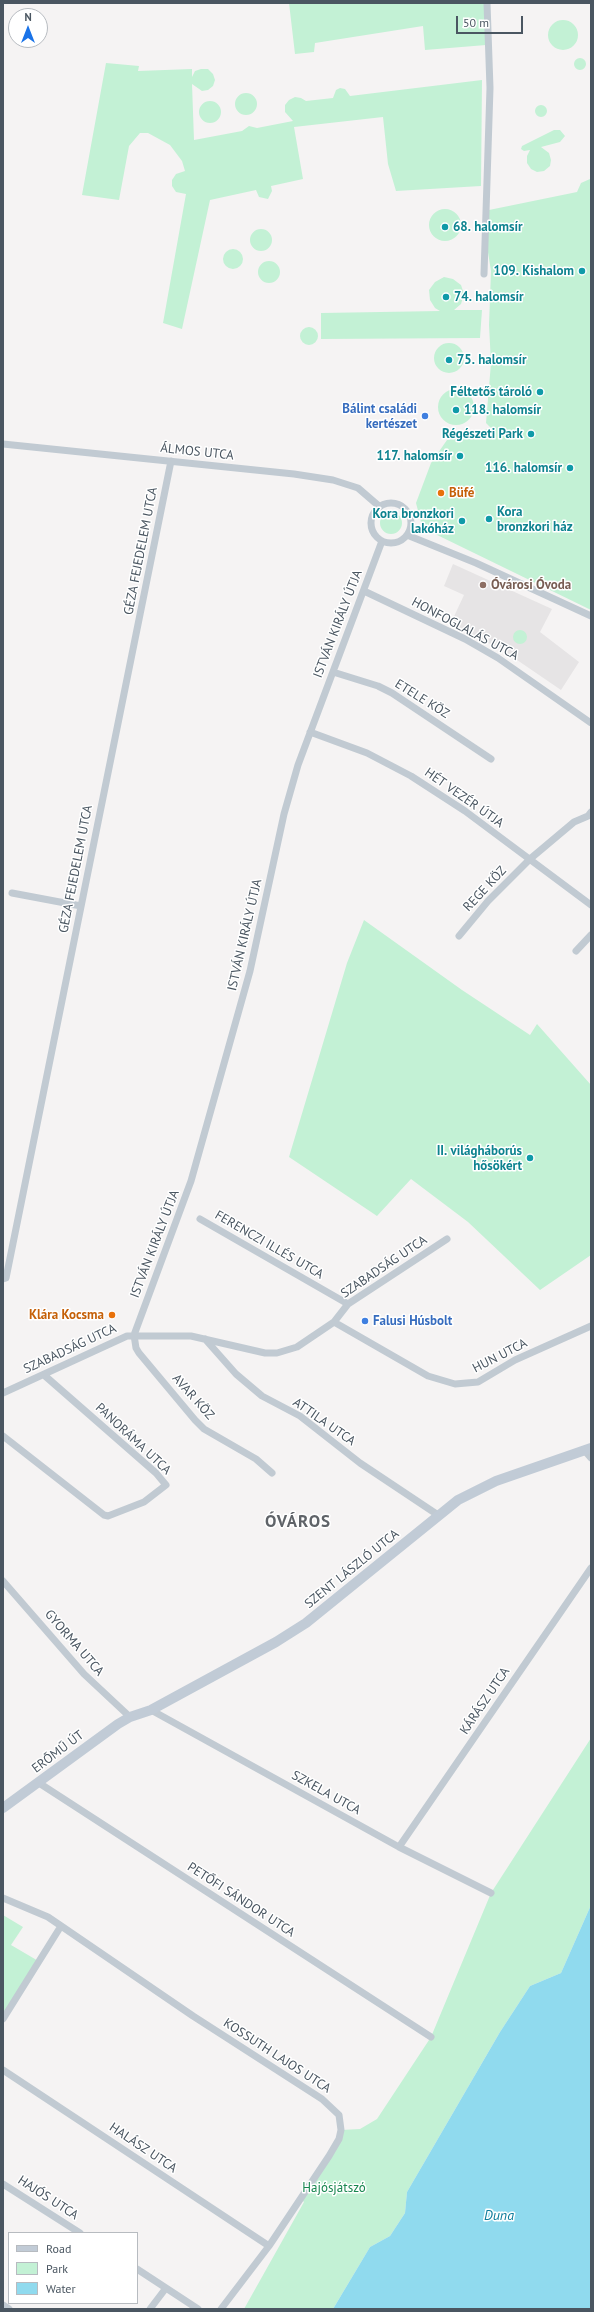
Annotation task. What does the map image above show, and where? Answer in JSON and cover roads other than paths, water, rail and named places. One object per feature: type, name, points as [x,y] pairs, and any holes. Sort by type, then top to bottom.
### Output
[{"type":"street","points":[[484,274],[490,88],[487,3]]},
{"type":"street","name":"ÁLMOS UTCA","points":[[3,444],[333,480],[358,488],[380,507]]},
{"type":"street","name":"GÉZA FEJEDELEM UTCA","points":[[3,1279],[6,1278],[171,462]]},
{"type":"street","points":[[392,504],[398,505],[407,512],[411,524],[407,535],[398,542],[382,541],[377,537],[371,526],[373,514],[380,507],[392,504]]},
{"type":"street","points":[[407,535],[476,563],[591,616]]},
{"type":"street","name":"ISTVÁN KIRÁLY ÚTJA","points":[[134,1335],[191,1181],[250,971],[284,814],[298,765],[382,541]]},
{"type":"street","name":"HONFOGLALÁS UTCA","points":[[364,591],[465,639],[498,658],[591,723]]},
{"type":"street","name":"ETELE KÖZ","points":[[333,672],[378,686],[392,693],[491,759]]},
{"type":"street","name":"HÉT VEZÉR ÚTJA","points":[[310,732],[367,753],[411,776],[448,800],[591,905]]},
{"type":"street","name":"REGE KÖZ","points":[[459,936],[488,901],[530,860],[574,822],[590,815]]},
{"type":"street","points":[[12,893],[81,906]]},
{"type":"street","points":[[576,952],[591,935]]},
{"type":"street","name":"FERENCZI ILLÉS UTCA","points":[[200,1219],[348,1304]]},
{"type":"street","name":"SZABADSÁG UTCA","points":[[3,1394],[44,1376],[116,1340],[134,1335],[191,1336],[253,1351],[277,1352],[297,1347],[334,1322],[348,1304],[447,1239]]},
{"type":"street","name":"HUN UTCA","points":[[334,1322],[428,1376],[455,1384],[478,1382],[516,1360],[591,1326]]},
{"type":"street","name":"AVAR KÖZ","points":[[134,1335],[136,1348],[195,1420],[204,1429],[256,1460],[272,1473]]},
{"type":"street","name":"ATTILA UTCA","points":[[205,1339],[236,1374],[262,1396],[300,1416],[360,1463],[438,1515]]},
{"type":"street","name":"PANORÁMA UTCA","points":[[3,1436],[104,1516],[108,1516],[144,1502],[166,1486],[156,1473],[44,1376]]},
{"type":"street","name":"SZENT LÁSZLÓ UTCA","points":[[130,1717],[151,1710],[276,1642],[306,1623],[438,1515],[476,1489],[589,1452]]},
{"type":"street","name":"KÁRÁSZ UTCA","points":[[399,1847],[591,1568]]},
{"type":"street","name":"GYORMA UTCA","points":[[3,1581],[84,1674],[130,1717]]},
{"type":"street","name":"SZKELA UTCA","points":[[151,1710],[399,1847],[491,1893]]},
{"type":"street","name":"ERŐMŰ ÚT","points":[[3,1808],[130,1717]]},
{"type":"street","name":"PETŐFI SÁNDOR UTCA","points":[[38,1783],[431,2037]]},
{"type":"street","name":"KOSSUTH LAJOS UTCA","points":[[3,1898],[28,1907],[61,1926],[193,2016],[331,2105],[339,2116],[341,2130],[339,2139],[269,2246],[221,2309]]},
{"type":"street","points":[[3,2019],[61,1926]]},
{"type":"street","name":"HALÁSZ UTCA","points":[[3,2070],[269,2246]]},
{"type":"street","name":"HAJÓS UTCA","points":[[3,2184],[78,2232]]},
{"type":"street","points":[[138,2270],[198,2309]]},
{"type":"street","points":[[150,2309],[166,2288]]},
{"type":"street","points":[[3,2305],[9,2309]]},
{"type":"water","name":"Duna","points":[[591,1905],[591,2309],[333,2309],[370,2247],[390,2236],[405,2213],[407,2192],[500,2032],[530,1986],[561,1973]]},
{"type":"place","name":"68. halomsír","points":[[445,227]]},
{"type":"place","name":"109. Kishalom","points":[[582,271]]},
{"type":"place","name":"74. halomsír","points":[[446,297]]},
{"type":"place","name":"75. halomsír","points":[[449,360]]},
{"type":"place","name":"Féltetős tároló","points":[[540,392]]},
{"type":"place","name":"118. halomsír","points":[[456,410]]},
{"type":"place","name":"Bálint családi kertészet","points":[[425,416]]},
{"type":"place","name":"Régészeti Park","points":[[531,434]]},
{"type":"place","name":"117. halomsír","points":[[460,456]]},
{"type":"place","name":"116. halomsír","points":[[570,468]]},
{"type":"place","name":"Büfé","points":[[441,493]]},
{"type":"place","name":"Kora bronzkori ház","points":[[489,519]]},
{"type":"place","name":"Kora bronzkori lakóház","points":[[462,521]]},
{"type":"place","name":"Óvárosi Óvoda","points":[[483,585]]},
{"type":"place","name":"II. világháborús hősökért","points":[[530,1158]]},
{"type":"place","name":"Klára Kocsma","points":[[112,1315]]},
{"type":"place","name":"Falusi Húsbolt","points":[[365,1321]]},
{"type":"district","name":"ÓVÁROS","points":[[298,1522]]},
{"type":"park label","name":"Hajósjátszó","points":[[334,2188]]}]
